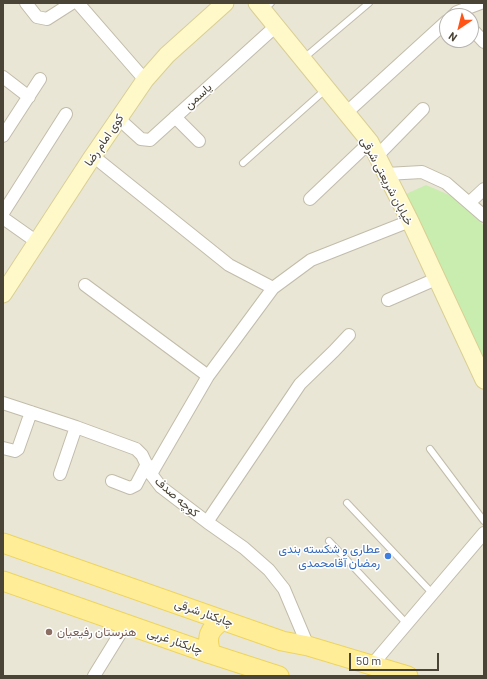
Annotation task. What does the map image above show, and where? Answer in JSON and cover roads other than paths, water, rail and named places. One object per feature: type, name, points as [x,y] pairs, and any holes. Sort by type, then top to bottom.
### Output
[{"type":"main road","name":"چایکنار شرقی","points":[[3,543],[282,640],[308,646],[408,676]]},
{"type":"main road","name":"چایکنار غربی","points":[[3,581],[211,654],[279,676]]},
{"type":"main road","points":[[211,654],[208,644],[209,634],[215,625],[223,620]]},
{"type":"street","points":[[26,3],[37,18],[48,19],[72,3]]},
{"type":"street","points":[[78,3],[145,80]]},
{"type":"street","name":"کوی امام رضا","points":[[3,294],[93,156],[145,80],[167,55],[225,3]]},
{"type":"street","points":[[471,8],[481,3]]},
{"type":"street","name":"خیابان شریعتی شرقی","points":[[264,5],[276,26],[373,149],[410,221],[484,380]]},
{"type":"street","name":"یاسمن","points":[[119,119],[141,139],[150,140],[276,26]]},
{"type":"street","points":[[346,113],[439,28]]},
{"type":"street","points":[[3,77],[29,97]]},
{"type":"street","points":[[3,136],[40,79]]},
{"type":"street","points":[[310,199],[423,109]]},
{"type":"street","points":[[3,213],[66,114]]},
{"type":"street","points":[[175,116],[199,141]]},
{"type":"street","points":[[93,156],[229,265],[273,288]]},
{"type":"street","points":[[386,174],[422,172],[446,183],[484,216]]},
{"type":"street","points":[[469,203],[484,189]]},
{"type":"street","points":[[3,218],[37,242]]},
{"type":"street","points":[[112,481],[130,488],[136,485],[149,469],[208,376],[273,288],[311,260],[410,221]]},
{"type":"street","points":[[388,300],[436,279]]},
{"type":"street","points":[[85,285],[208,376]]},
{"type":"street","points":[[207,522],[300,384],[334,352],[349,335]]},
{"type":"street","name":"کوچه صدف","points":[[3,403],[136,449],[142,455],[161,487],[244,548],[269,570],[284,589],[308,646]]},
{"type":"street","points":[[3,448],[15,452],[18,449],[31,412]]},
{"type":"street","points":[[60,474],[76,427]]},
{"type":"street","points":[[371,666],[484,533]]},
{"type":"street","points":[[94,676],[126,624]]},
{"type":"lane","points":[[303,59],[369,3]]},
{"type":"lane","points":[[243,164],[327,89]]},
{"type":"lane","points":[[430,449],[484,521]]},
{"type":"lane","points":[[348,503],[433,594]]},
{"type":"lane","points":[[329,541],[407,624]]},
{"type":"place","name":"عطاری و شکسته بندی رمضان آقامحمدی","points":[[388,556]]},
{"type":"place","name":"هنرستان رفیعیان","points":[[49,632]]}]
